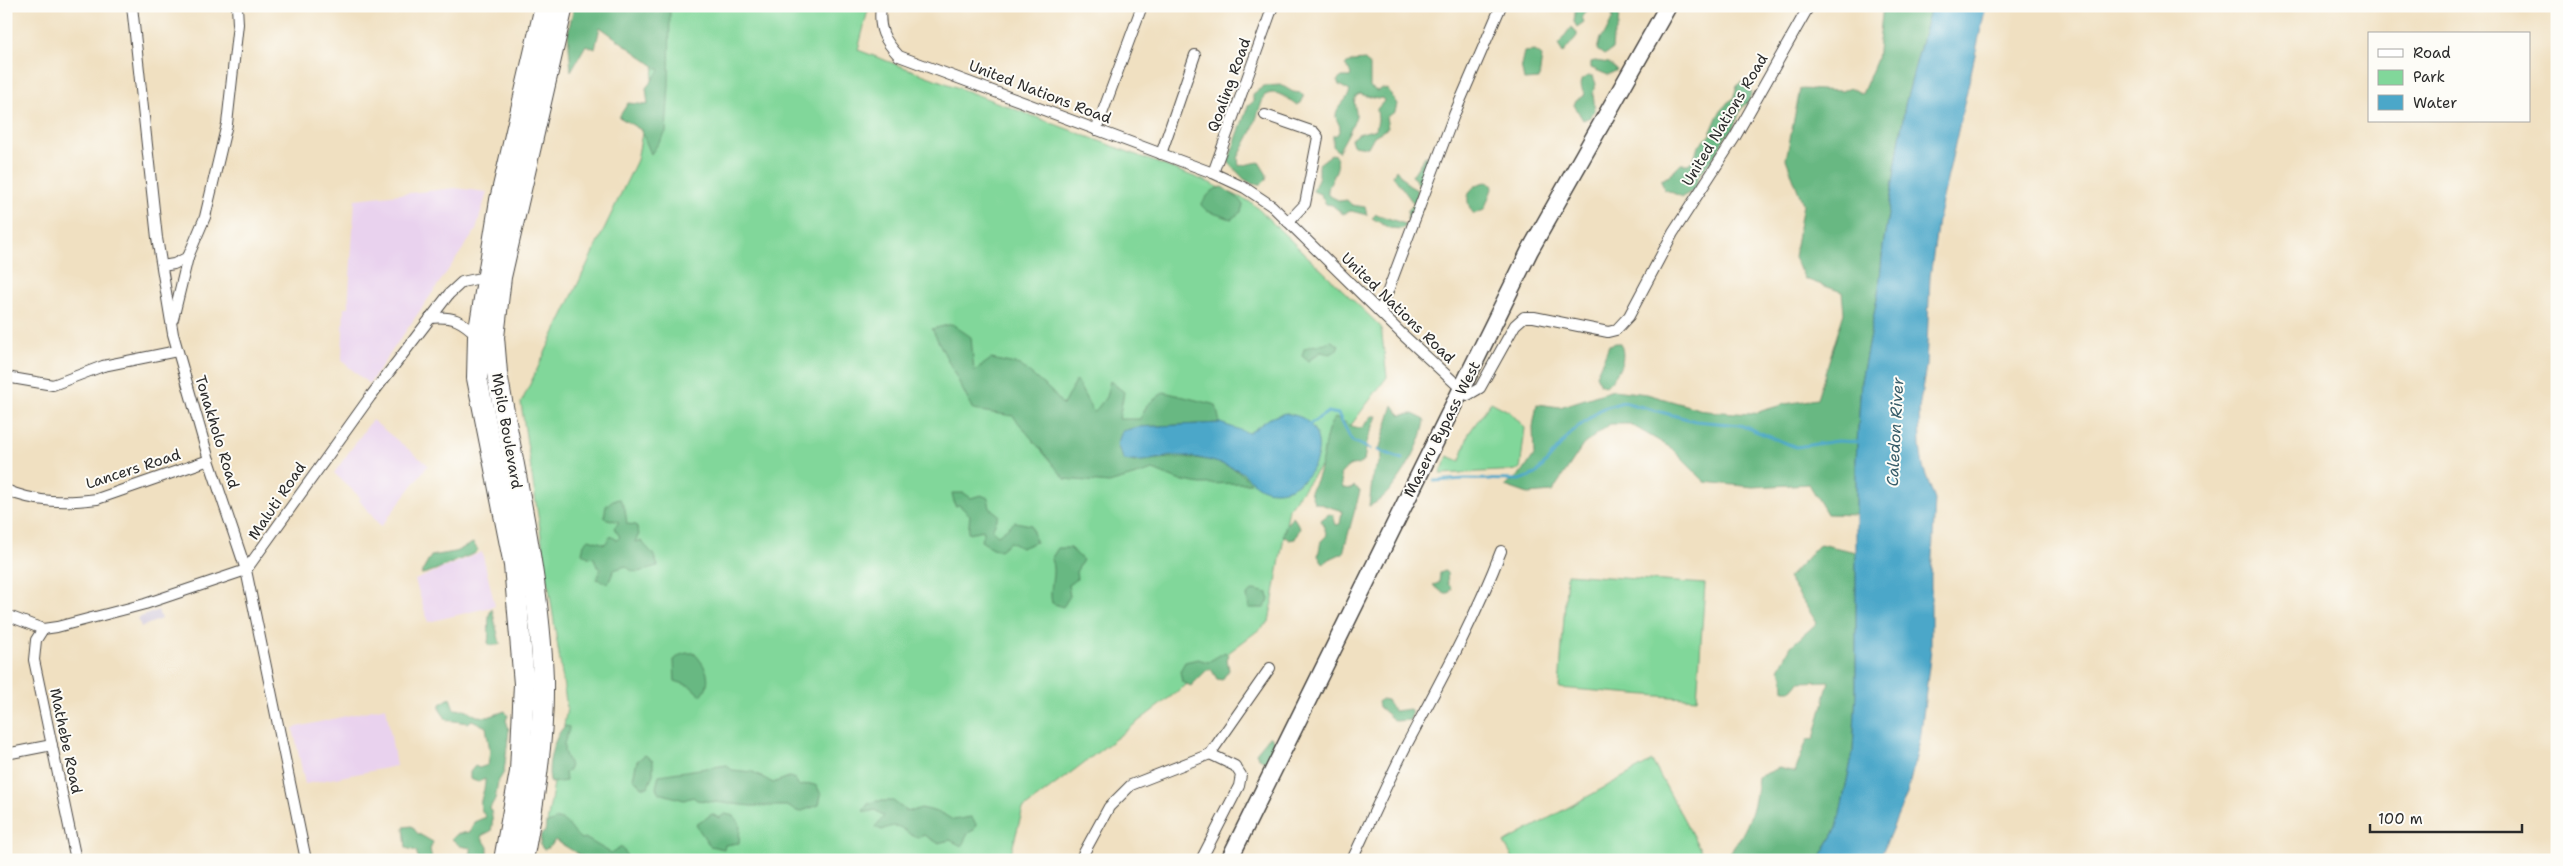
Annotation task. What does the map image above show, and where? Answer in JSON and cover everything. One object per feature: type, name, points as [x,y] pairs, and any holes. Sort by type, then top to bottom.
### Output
[{"type":"highway","name":"Mpilo Boulevard","points":[[523,860],[534,805],[543,681],[538,611],[497,374],[494,337],[494,276],[500,200],[545,6]]},
{"type":"highway","name":"Mpilo Boulevard","points":[[504,860],[520,772],[524,684],[514,565],[477,378],[478,336],[563,6]]},
{"type":"main road","name":"Maseru Bypass West","points":[[1229,860],[1530,250],[1668,6]]},
{"type":"street","name":"Tonakholo Road","points":[[132,6],[162,266],[177,351],[209,460],[246,570],[306,860]]},
{"type":"street","points":[[172,324],[188,257],[205,217],[227,124],[238,24],[237,6]]},
{"type":"street","name":"United Nations Road","points":[[881,6],[879,20],[881,31],[887,43],[899,56],[1213,173],[1246,188],[1272,206],[1468,395],[1480,388],[1515,325],[1524,317],[1550,320],[1608,332],[1616,330],[1629,316],[1673,233],[1735,137],[1809,6]]},
{"type":"street","points":[[1096,130],[1142,6]]},
{"type":"street","name":"Qoaling Road","points":[[1213,173],[1274,6]]},
{"type":"street","points":[[1380,312],[1454,115],[1501,6]]},
{"type":"street","points":[[1161,154],[1195,55]]},
{"type":"street","points":[[1265,115],[1314,132],[1318,137],[1305,204],[1288,222]]},
{"type":"street","points":[[162,266],[174,264],[188,257]]},
{"type":"street","name":"Maluti Road","points":[[246,570],[315,472],[449,294],[462,282],[494,276]]},
{"type":"street","points":[[430,318],[448,317],[460,320],[478,336]]},
{"type":"street","points":[[6,377],[53,384],[103,366],[177,351]]},
{"type":"street","name":"Lancers Road","points":[[6,490],[21,496],[46,501],[71,502],[97,499],[209,460]]},
{"type":"street","points":[[1352,860],[1405,748],[1448,669],[1486,589],[1501,551]]},
{"type":"street","points":[[6,614],[43,629],[75,624],[145,604],[246,570]]},
{"type":"street","name":"Mathebe Road","points":[[43,629],[36,640],[34,660],[76,860]]},
{"type":"street","points":[[1080,860],[1109,807],[1131,785],[1210,754],[1270,668]]},
{"type":"street","points":[[6,754],[52,745]]},
{"type":"street","points":[[1201,860],[1240,786],[1241,775],[1235,766],[1210,754]]},
{"type":"shaded area","points":[[455,188],[487,192],[476,230],[369,384],[343,362],[342,358],[344,308],[348,308],[355,199]]},
{"type":"shaded area","points":[[372,420],[428,465],[381,527],[359,500],[361,498],[334,473]]},
{"type":"shaded area","points":[[482,552],[495,606],[428,622],[415,580]]},
{"type":"shaded area","points":[[158,610],[161,619],[141,627],[138,618]]},
{"type":"shaded area","points":[[386,707],[396,766],[305,784],[293,728]]},
{"type":"green space","points":[[574,6],[670,6],[669,85],[666,132],[651,154],[641,130],[619,117],[628,103],[648,105],[646,88],[660,70],[600,27],[595,49],[586,45],[571,71],[568,33]]},
{"type":"green space","points":[[666,6],[869,6],[858,50],[1208,182],[1252,203],[1381,327],[1387,377],[1289,508],[1269,622],[1023,809],[1009,860],[601,860],[546,829],[567,708],[521,403],[637,160]]},
{"type":"green space","points":[[1576,6],[1590,6],[1582,17],[1584,22],[1577,27],[1574,22]]},
{"type":"green space","points":[[1883,6],[1931,6],[1905,105],[1883,246],[1879,288],[1861,381],[1856,460],[1856,515],[1827,514],[1809,484],[1753,487],[1705,482],[1671,448],[1630,424],[1610,424],[1583,445],[1552,492],[1528,494],[1505,486],[1523,472],[1534,455],[1533,427],[1537,404],[1560,407],[1613,390],[1647,394],[1706,411],[1751,414],[1785,404],[1817,399],[1844,313],[1842,292],[1805,279],[1794,257],[1803,204],[1786,159],[1800,89],[1842,91],[1850,87],[1862,94],[1877,59]]},
{"type":"green space","points":[[1614,8],[1619,13],[1618,26],[1613,37],[1612,50],[1604,55],[1597,50],[1600,38],[1605,34],[1613,18],[1610,10]]},
{"type":"green space","points":[[1571,27],[1577,33],[1577,36],[1563,53],[1558,45]]},
{"type":"green space","points":[[1535,51],[1542,56],[1539,79],[1524,80],[1521,65],[1524,52]]},
{"type":"green space","points":[[1365,60],[1370,66],[1370,87],[1377,91],[1383,88],[1388,90],[1397,104],[1395,112],[1386,117],[1388,128],[1374,136],[1368,147],[1353,145],[1351,139],[1358,134],[1376,129],[1378,120],[1377,109],[1384,101],[1382,98],[1377,99],[1360,94],[1356,96],[1354,102],[1356,116],[1338,152],[1333,146],[1333,135],[1337,135],[1340,129],[1336,113],[1350,91],[1339,85],[1337,81],[1342,77],[1350,77],[1351,74],[1345,65],[1353,61]]},
{"type":"green space","points":[[1591,62],[1609,63],[1617,70],[1608,75],[1591,68]]},
{"type":"green space","points":[[1593,76],[1596,84],[1593,93],[1595,110],[1590,117],[1583,120],[1574,105],[1576,100],[1585,95],[1581,84],[1583,79]]},
{"type":"green space","points":[[1742,82],[1748,85],[1751,94],[1748,102],[1742,107],[1732,131],[1725,137],[1717,153],[1699,175],[1695,190],[1682,197],[1664,189],[1661,180],[1669,176],[1681,164],[1688,164],[1693,160],[1698,147],[1709,136],[1718,115],[1728,102],[1733,99],[1737,86]]},
{"type":"green space","points":[[1281,85],[1293,92],[1301,93],[1304,97],[1301,103],[1297,105],[1277,93],[1264,96],[1252,131],[1238,158],[1239,166],[1259,162],[1267,175],[1266,180],[1262,184],[1253,184],[1244,179],[1228,162],[1248,106],[1253,102],[1253,94],[1264,86]]},
{"type":"green space","points":[[1332,154],[1335,155],[1337,165],[1328,195],[1340,201],[1347,200],[1352,205],[1365,207],[1367,215],[1351,211],[1343,214],[1332,205],[1326,204],[1320,194],[1313,191],[1319,176],[1319,164]]},
{"type":"green space","points":[[1425,156],[1432,160],[1422,188],[1412,176]]},
{"type":"green space","points":[[1396,169],[1408,185],[1417,190],[1419,201],[1407,220],[1408,210],[1414,204],[1393,176]]},
{"type":"green space","points":[[1488,182],[1493,186],[1484,210],[1474,214],[1468,203],[1469,193],[1476,185]]},
{"type":"green space","points":[[1222,187],[1238,198],[1243,205],[1241,212],[1231,219],[1207,211],[1201,205],[1212,191]]},
{"type":"green space","points":[[1376,214],[1405,224],[1405,227],[1401,229],[1389,228],[1372,218]]},
{"type":"green space","points":[[952,324],[971,337],[974,371],[991,359],[1020,365],[1051,391],[1063,405],[1076,380],[1094,413],[1106,397],[1110,381],[1124,392],[1119,419],[1140,419],[1147,405],[1164,392],[1216,405],[1220,423],[1138,427],[1133,462],[1196,458],[1226,465],[1240,472],[1251,483],[1201,484],[1178,480],[1153,470],[1109,483],[1065,479],[1013,416],[973,410],[932,329]]},
{"type":"green space","points":[[1331,341],[1339,345],[1336,351],[1330,354],[1321,352],[1308,361],[1302,356],[1304,349]]},
{"type":"green space","points":[[1620,343],[1622,349],[1622,361],[1614,377],[1606,386],[1601,385],[1596,375],[1609,345]]},
{"type":"green space","points":[[1491,402],[1510,412],[1525,428],[1520,470],[1440,474],[1448,456],[1460,461],[1469,433]]},
{"type":"green space","points":[[1393,405],[1400,415],[1413,414],[1425,420],[1423,430],[1406,469],[1379,501],[1369,506],[1373,473],[1381,459],[1380,447]]},
{"type":"green space","points":[[1372,416],[1377,416],[1367,442],[1364,461],[1359,465],[1348,467],[1340,475],[1343,488],[1351,489],[1354,486],[1360,491],[1343,553],[1327,560],[1324,564],[1318,556],[1321,541],[1327,535],[1321,520],[1329,514],[1333,515],[1336,525],[1340,524],[1342,511],[1314,502],[1310,491],[1319,472],[1328,432],[1335,418],[1362,428]]},
{"type":"green space","points":[[952,493],[964,493],[971,498],[981,495],[988,498],[990,508],[999,515],[992,530],[998,535],[1015,522],[1031,525],[1036,542],[1021,548],[1010,542],[1000,550],[992,548],[981,541],[984,530],[968,533],[970,515],[959,505],[955,506]]},
{"type":"green space","points":[[620,499],[625,509],[627,524],[636,525],[639,534],[635,542],[641,541],[653,554],[658,566],[638,572],[630,570],[626,566],[614,570],[608,584],[597,579],[601,568],[597,567],[594,558],[582,553],[584,544],[589,539],[605,544],[611,536],[617,540],[620,537],[614,528],[619,522],[604,518],[606,506],[613,500]]},
{"type":"green space","points":[[1293,516],[1300,528],[1295,539],[1289,540],[1283,535],[1286,525]]},
{"type":"green space","points":[[473,543],[478,550],[474,554],[421,574],[431,556],[455,552]]},
{"type":"green space","points":[[1820,544],[1856,552],[1856,691],[1853,752],[1837,828],[1819,860],[1724,860],[1744,831],[1755,801],[1758,777],[1779,768],[1795,772],[1807,740],[1814,739],[1829,681],[1799,682],[1792,690],[1784,690],[1783,676],[1779,669],[1791,646],[1817,623],[1788,578]]},
{"type":"green space","points":[[1058,548],[1070,548],[1083,560],[1076,572],[1077,579],[1068,585],[1070,596],[1063,607],[1052,603],[1051,597],[1053,565],[1051,559]]},
{"type":"green space","points":[[1445,571],[1448,584],[1452,588],[1449,593],[1443,593],[1433,585],[1439,583],[1440,573]]},
{"type":"green space","points":[[1567,574],[1705,584],[1697,699],[1559,688]]},
{"type":"green space","points":[[1254,590],[1268,593],[1269,600],[1264,608],[1249,608],[1247,595]]},
{"type":"green space","points":[[492,609],[500,644],[491,646],[488,643],[489,616]]},
{"type":"green space","points":[[1225,652],[1229,655],[1227,659],[1229,670],[1222,680],[1217,679],[1211,669],[1207,670],[1191,686],[1182,682],[1180,671],[1185,662],[1198,659],[1208,662]]},
{"type":"green space","points":[[694,653],[707,673],[707,684],[701,696],[690,686],[675,681],[674,660],[680,655]]},
{"type":"green space","points":[[450,698],[454,709],[465,710],[477,716],[488,717],[505,711],[508,716],[506,720],[509,730],[504,772],[498,782],[495,799],[490,808],[492,814],[491,831],[481,836],[488,847],[488,860],[462,860],[471,853],[471,848],[460,846],[452,839],[457,834],[470,832],[474,822],[486,817],[481,808],[485,779],[478,782],[470,779],[470,772],[475,766],[479,768],[488,765],[490,751],[486,727],[472,720],[468,723],[447,720],[440,710],[440,704]]},
{"type":"green space","points":[[1381,699],[1387,700],[1394,711],[1410,709],[1412,714],[1410,720],[1395,721],[1379,707],[1378,702]]},
{"type":"green space","points":[[565,726],[569,727],[564,751],[570,769],[565,773],[566,781],[551,783],[549,769],[554,744]]},
{"type":"green space","points":[[1270,736],[1276,743],[1270,752],[1267,763],[1258,757],[1256,753]]},
{"type":"green space","points":[[645,755],[653,761],[653,774],[648,787],[642,787],[633,778],[637,761]]},
{"type":"green space","points":[[1652,761],[1706,860],[1514,860],[1504,843]]},
{"type":"green space","points":[[727,765],[732,770],[753,772],[773,783],[789,777],[795,779],[799,786],[811,784],[817,786],[821,795],[819,805],[799,812],[787,806],[751,806],[697,800],[693,797],[684,800],[659,793],[656,788],[659,775]]},
{"type":"green space","points":[[877,801],[893,801],[905,810],[913,811],[921,808],[930,810],[943,814],[953,820],[971,817],[976,824],[974,830],[967,835],[962,846],[950,840],[938,843],[924,835],[918,838],[894,826],[882,830],[875,827],[884,816],[875,810],[863,811],[868,804]]},
{"type":"green space","points":[[712,814],[719,818],[725,814],[734,816],[740,825],[739,843],[725,845],[724,849],[710,846],[696,825]]},
{"type":"green space","points":[[557,819],[565,822],[581,839],[585,838],[611,853],[622,847],[629,860],[588,860],[555,840],[551,846],[544,850],[540,845],[541,834],[545,832],[546,824]]},
{"type":"green space","points":[[412,826],[417,833],[433,842],[430,849],[432,860],[419,860],[416,851],[406,848],[404,827]]},
{"type":"water","name":"Caledon River","points":[[1931,6],[1986,6],[1938,220],[1930,277],[1926,366],[1919,409],[1920,446],[1923,467],[1935,500],[1931,576],[1931,650],[1920,741],[1907,794],[1879,860],[1819,860],[1837,828],[1853,752],[1856,691],[1856,460],[1861,381],[1879,288],[1883,246],[1905,105]]},
{"type":"water","points":[[1285,413],[1298,416],[1307,421],[1316,433],[1318,445],[1313,467],[1306,477],[1287,489],[1269,491],[1257,485],[1238,470],[1196,458],[1173,456],[1142,461],[1124,460],[1117,445],[1122,431],[1138,427],[1220,423],[1249,433],[1270,418]]},
{"type":"waterway","points":[[1434,481],[1465,479],[1520,480],[1536,474],[1573,431],[1601,409],[1623,402],[1695,421],[1740,425],[1796,447],[1837,441],[1859,442]]},
{"type":"waterway","points":[[1308,425],[1328,412],[1338,414],[1352,441],[1370,449]]},
{"type":"waterway","points":[[1378,450],[1402,459]]}]
